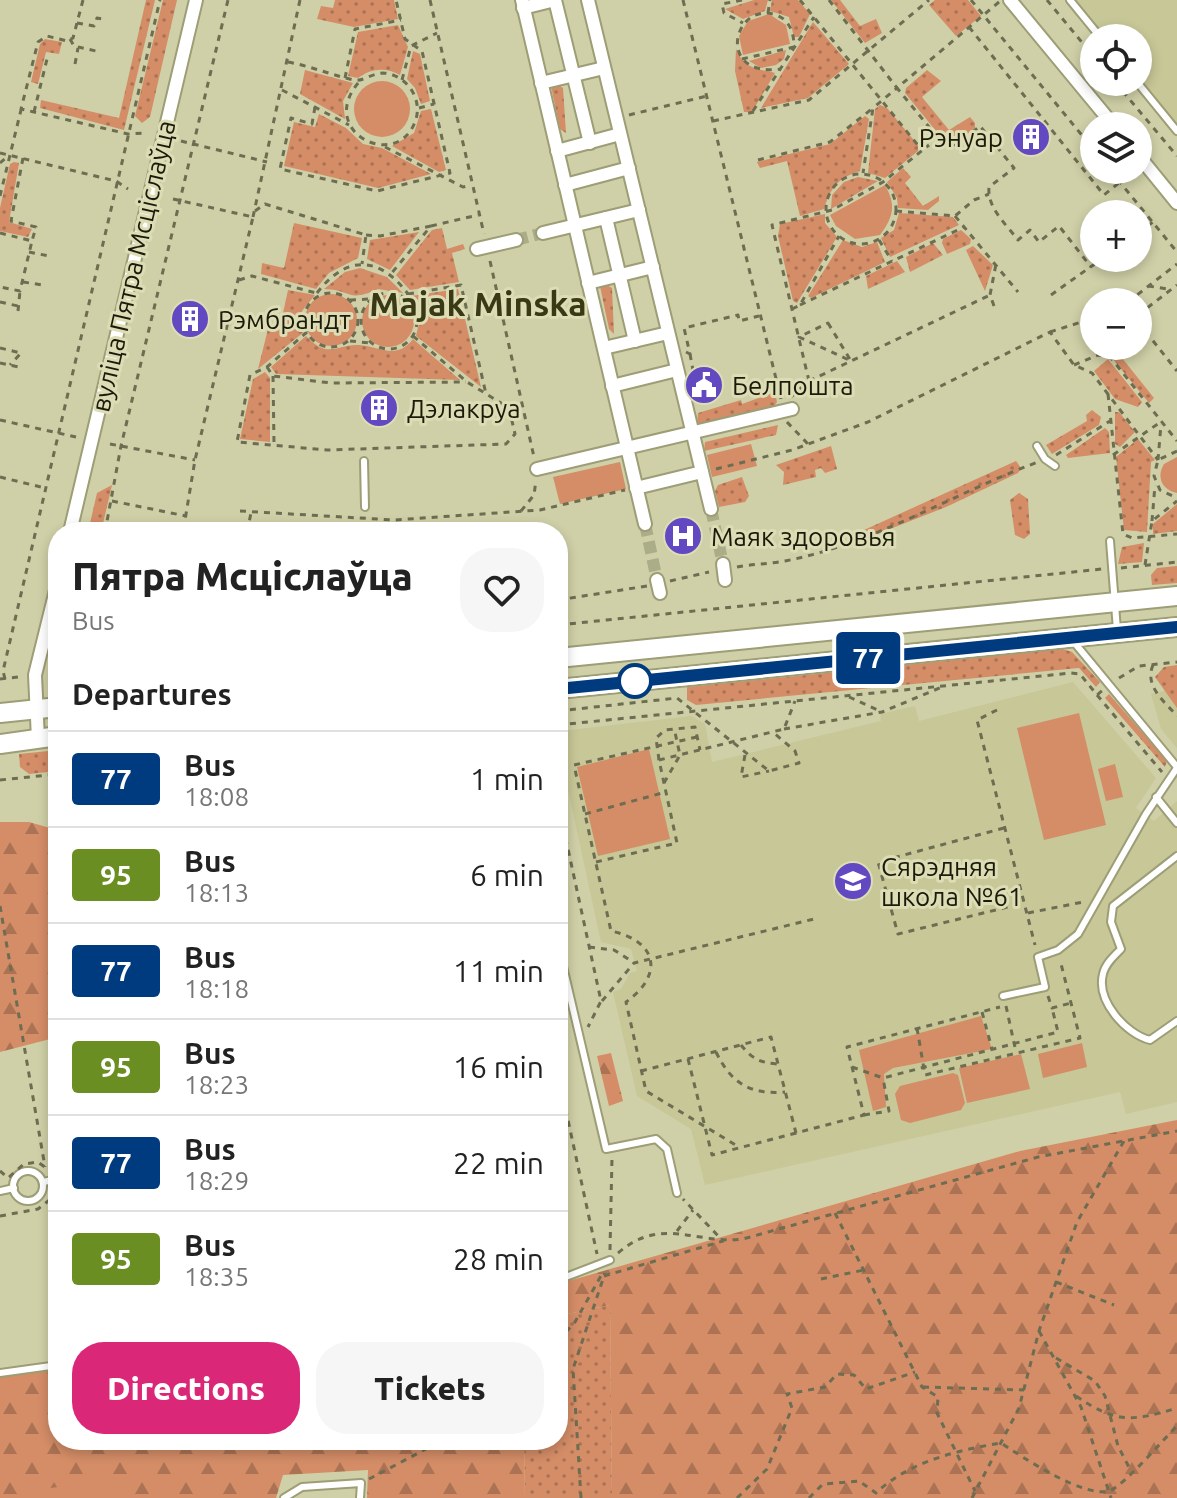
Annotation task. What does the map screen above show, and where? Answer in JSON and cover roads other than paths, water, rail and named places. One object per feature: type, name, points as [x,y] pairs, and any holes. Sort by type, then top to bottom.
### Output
[{"type":"main road","points":[[568,657],[1177,596]]},
{"type":"main road","points":[[568,688],[1177,627]]},
{"type":"main road","points":[[0,713],[48,708]]},
{"type":"main road","points":[[0,744],[48,738]]},
{"type":"street","name":"вуліца Пятра Мсціслаўца","points":[[72,522],[196,0]]},
{"type":"street","points":[[590,143],[555,0],[522,4],[645,524]]},
{"type":"street","points":[[588,0],[711,509]]},
{"type":"street","points":[[1010,0],[1102,112]]},
{"type":"street","points":[[541,83],[604,68]]},
{"type":"street","points":[[557,151],[620,134]]},
{"type":"street","points":[[565,185],[629,168]]},
{"type":"street","points":[[1152,172],[1177,203]]},
{"type":"street","points":[[543,233],[639,210]]},
{"type":"street","points":[[606,218],[635,341]]},
{"type":"street","points":[[477,249],[516,240]]},
{"type":"street","points":[[588,283],[653,267]]},
{"type":"street","points":[[604,348],[668,333]]},
{"type":"street","points":[[612,386],[677,370]]},
{"type":"street","points":[[537,469],[692,433],[788,406]]},
{"type":"street","points":[[636,488],[702,472]]},
{"type":"street","points":[[38,739],[35,675],[48,622]]},
{"type":"lane","points":[[1070,0],[1090,24]]},
{"type":"lane","points":[[1148,96],[1177,131]]},
{"type":"lane","points":[[1037,446],[1045,459],[1055,466]]},
{"type":"lane","points":[[364,461],[365,507]]},
{"type":"lane","points":[[1110,541],[1117,633]]},
{"type":"lane","points":[[1003,996],[1045,987],[1038,957],[1058,950],[1078,934],[1156,797],[1177,768],[1071,638]]},
{"type":"lane","points":[[1156,797],[1177,823]]},
{"type":"lane","points":[[1177,856],[1113,906],[1111,922],[1121,949],[1108,963],[1102,982],[1107,1005],[1138,1037],[1150,1040],[1177,1021]]},
{"type":"lane","points":[[568,1005],[606,1149],[656,1139],[667,1149],[677,1193]]},
{"type":"lane","points":[[25,1171],[36,1172],[44,1182],[42,1194],[30,1201],[20,1199],[14,1188],[16,1176],[25,1171]]},
{"type":"lane","points":[[44,1182],[48,1181]]},
{"type":"lane","points":[[0,1191],[14,1188]]},
{"type":"lane","points":[[568,1276],[610,1260]]},
{"type":"lane","points":[[0,1373],[48,1366]]},
{"type":"lane","points":[[284,1498],[291,1490],[302,1487],[361,1483],[360,1498]]},
{"type":"tunnel","points":[[516,240],[543,233]]},
{"type":"tunnel","points":[[711,509],[723,564]]},
{"type":"tunnel","points":[[645,524],[657,580]]},
{"type":"place","name":"Рэнуар","points":[[1031,137]]},
{"type":"place","name":"Рэмбрандт","points":[[190,319]]},
{"type":"place","name":"Белпошта","points":[[704,385]]},
{"type":"place","name":"Дэлакруа","points":[[379,408]]},
{"type":"place","name":"Маяк здоровья","points":[[683,536]]},
{"type":"place","name":"Сярэдняя школа №61","points":[[853,881]]},
{"type":"district","name":"Majak Minska","points":[[478,303]]}]
